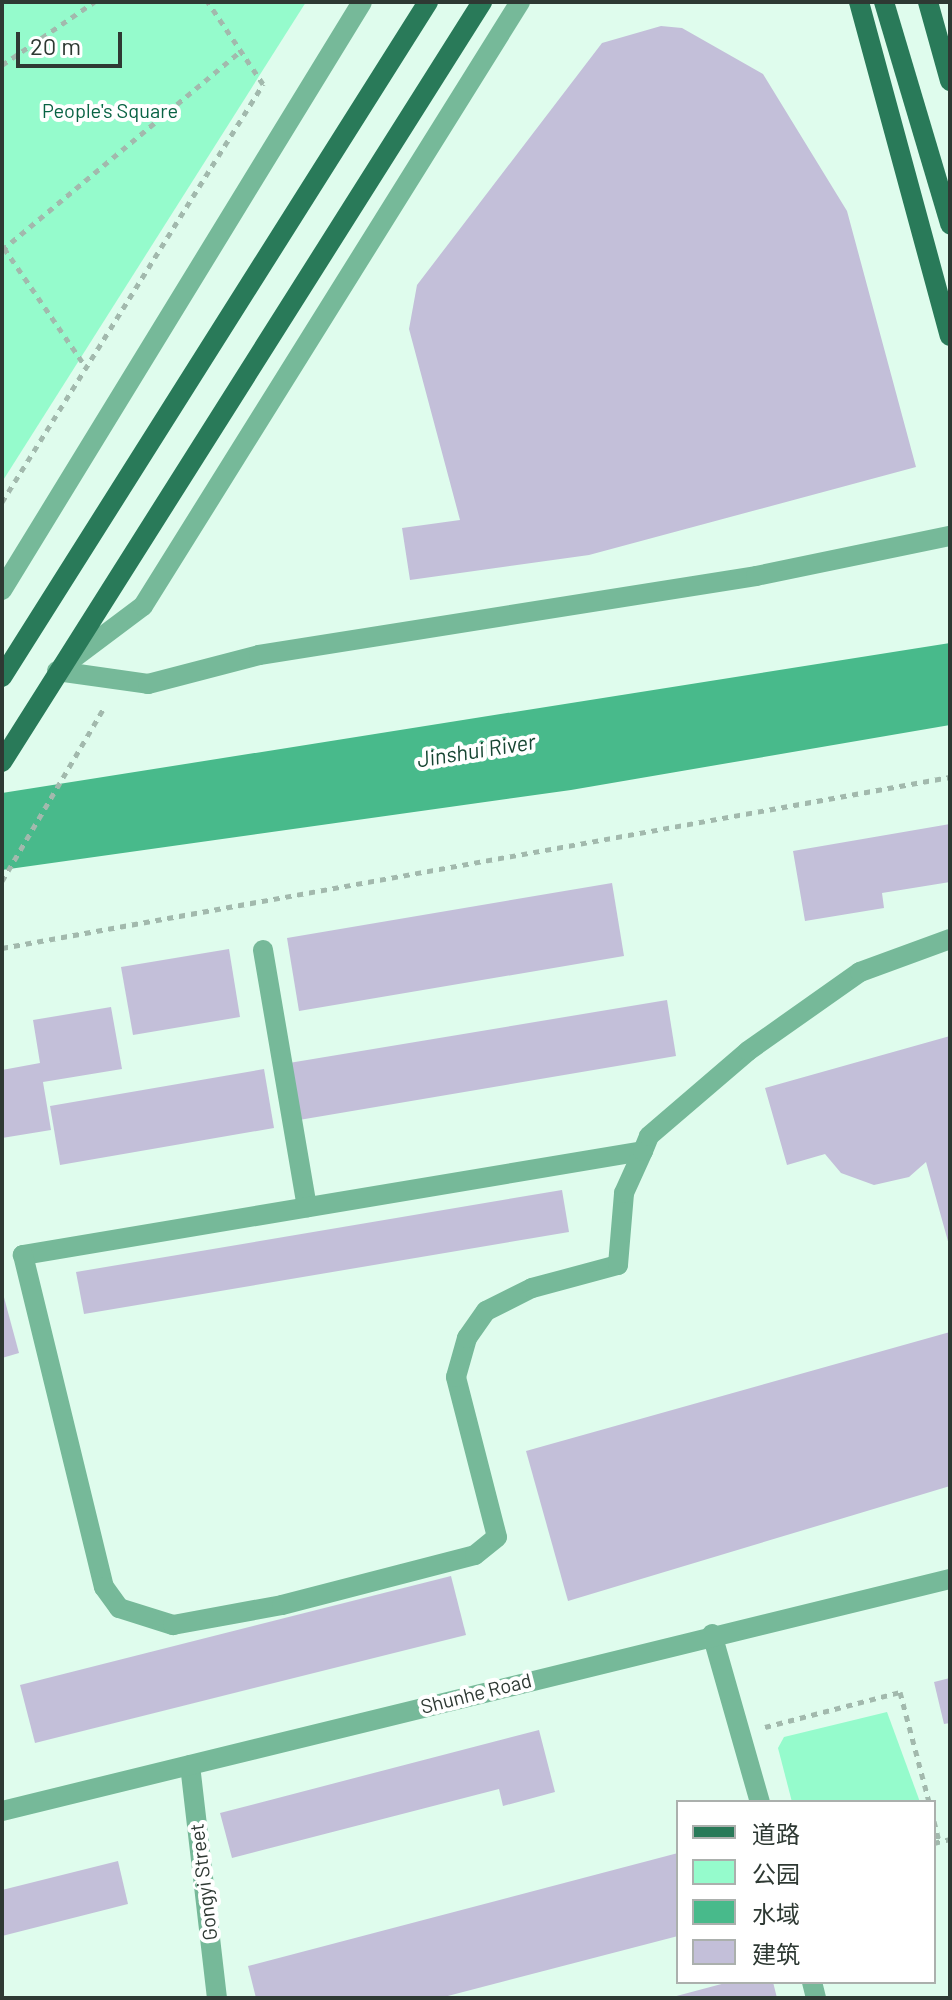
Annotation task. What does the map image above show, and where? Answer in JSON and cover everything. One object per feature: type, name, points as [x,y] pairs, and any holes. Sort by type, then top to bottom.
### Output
[{"type":"main road","points":[[2,677],[428,2]]},
{"type":"main road","points":[[2,762],[482,2]]},
{"type":"main road","points":[[859,2],[950,336]]},
{"type":"main road","points":[[884,2],[950,224]]},
{"type":"main road","points":[[928,2],[950,81]]},
{"type":"street","points":[[2,590],[362,2]]},
{"type":"street","points":[[57,671],[143,606],[520,2]]},
{"type":"street","points":[[57,671],[148,684],[259,655],[756,576],[950,536]]},
{"type":"street","points":[[643,1151],[23,1255],[104,1587],[119,1608],[173,1625],[282,1605],[475,1555],[497,1537],[456,1377],[467,1338],[486,1311],[532,1288],[618,1265],[624,1193],[643,1151],[691,1098],[797,1014],[860,972],[950,939]]},
{"type":"street","points":[[263,950],[307,1207]]},
{"type":"street","name":"Shunhe Road","points":[[2,1811],[712,1634],[950,1579]]},
{"type":"street","points":[[712,1634],[759,1800]]},
{"type":"street","name":"Gongyi Street","points":[[190,1765],[217,1998]]},
{"type":"path","points":[[2,65],[94,2]]},
{"type":"path","points":[[2,502],[263,84],[208,2]]},
{"type":"path","points":[[85,366],[3,247],[241,51]]},
{"type":"path","points":[[2,881],[87,738]]},
{"type":"path","points":[[2,948],[950,777]]},
{"type":"path","points":[[741,1733],[900,1692],[928,1800]]},
{"type":"path","points":[[937,1842],[950,1839]]},
{"type":"green space","name":"People's Square","points":[[2,2],[306,2],[2,482]]},
{"type":"green space","points":[[887,1712],[919,1800],[791,1800],[778,1748],[784,1737]]},
{"type":"water","name":"Jinshui River","points":[[950,643],[950,725],[571,790],[2,870],[2,793]]},
{"type":"building","points":[[661,26],[682,28],[763,74],[847,211],[916,467],[589,555],[410,580],[402,528],[460,520],[409,329],[417,285],[602,43]]},
{"type":"building","points":[[950,824],[950,882],[882,893],[884,908],[805,921],[793,851]]},
{"type":"building","points":[[612,883],[624,956],[299,1011],[287,938]]},
{"type":"building","points":[[229,949],[240,1017],[133,1035],[121,967]]},
{"type":"building","points":[[667,1000],[676,1056],[299,1120],[289,1063]]},
{"type":"building","points":[[111,1007],[122,1069],[43,1082],[51,1130],[2,1138],[2,1070],[40,1063],[33,1020]]},
{"type":"building","points":[[950,1036],[949,1245],[926,1162],[909,1177],[874,1185],[841,1173],[825,1154],[787,1165],[765,1088]]},
{"type":"building","points":[[264,1069],[274,1128],[60,1165],[50,1106]]},
{"type":"building","points":[[562,1190],[569,1232],[84,1314],[76,1272]]},
{"type":"building","points":[[2,1290],[19,1353],[2,1358]]},
{"type":"building","points":[[950,1332],[950,1486],[568,1601],[526,1451]]},
{"type":"building","points":[[451,1576],[466,1635],[35,1743],[20,1685]]},
{"type":"building","points":[[950,1678],[950,1723],[944,1724],[934,1682]]},
{"type":"building","points":[[539,1730],[555,1792],[503,1806],[499,1789],[232,1858],[220,1813]]},
{"type":"building","points":[[676,1854],[676,1937],[440,1998],[256,1998],[248,1966]]},
{"type":"building","points":[[118,1861],[128,1904],[2,1936],[2,1890]]},
{"type":"building","points":[[722,1984],[774,1984],[777,1998],[669,1998]]}]
